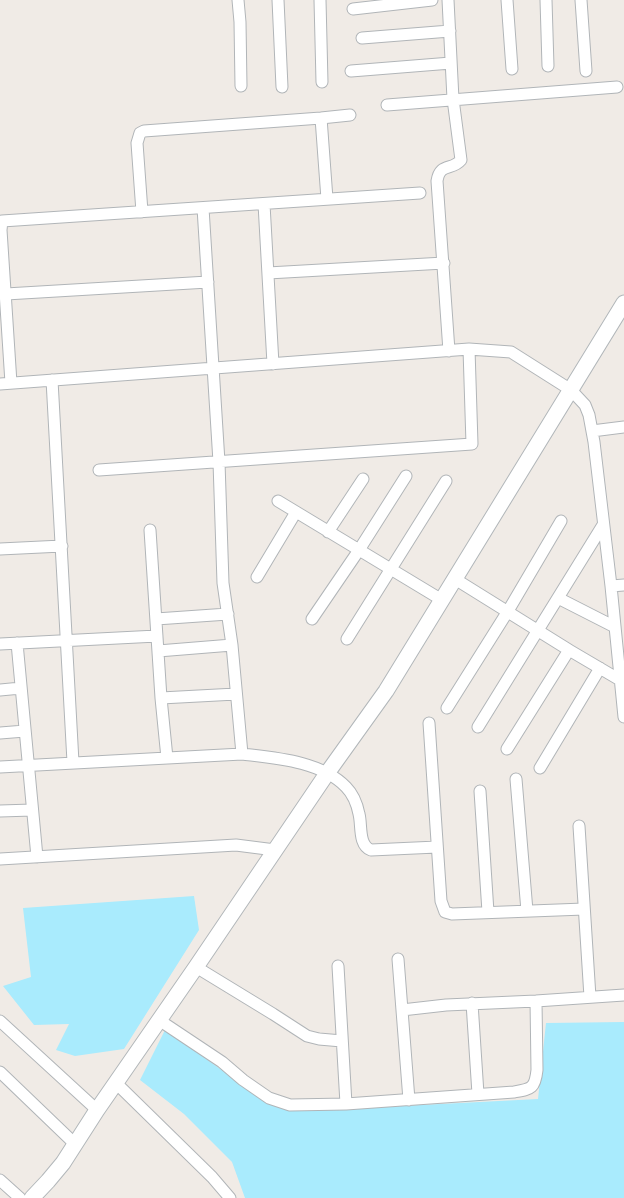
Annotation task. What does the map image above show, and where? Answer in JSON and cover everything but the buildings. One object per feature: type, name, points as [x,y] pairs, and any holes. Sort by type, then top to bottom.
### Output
[{"type":"street","points":[[238,0],[240,22],[241,86]]},
{"type":"street","points":[[278,0],[282,87]]},
{"type":"street","points":[[320,0],[322,82]]},
{"type":"street","points":[[353,9],[432,0]]},
{"type":"street","points":[[448,0],[453,99],[461,160],[457,165],[444,168],[438,173],[437,181],[449,350]]},
{"type":"street","points":[[507,0],[512,69]]},
{"type":"street","points":[[546,0],[548,66]]},
{"type":"street","points":[[581,0],[586,71]]},
{"type":"street","points":[[362,38],[450,32]]},
{"type":"street","points":[[351,71],[452,63]]},
{"type":"street","points":[[387,105],[616,87]]},
{"type":"street","points":[[142,212],[137,143],[140,133],[144,131],[350,115]]},
{"type":"street","points":[[321,118],[327,199]]},
{"type":"street","points":[[11,383],[1,230],[2,221],[420,193]]},
{"type":"street","points":[[264,204],[273,364]]},
{"type":"street","points":[[203,208],[219,462],[223,583],[232,645],[242,754]]},
{"type":"street","points":[[268,273],[444,263]]},
{"type":"street","points":[[6,294],[208,282]]},
{"type":"street","points":[[32,1198],[63,1163],[97,1110],[196,968],[328,772],[386,691],[624,303]]},
{"type":"street","points":[[99,470],[472,444],[468,349]]},
{"type":"street","points":[[0,384],[449,350],[468,349],[511,352],[571,390],[585,405],[589,415],[611,586],[624,717]]},
{"type":"street","points":[[52,380],[73,762]]},
{"type":"street","points":[[592,431],[624,428]]},
{"type":"street","points":[[312,619],[359,550],[406,476]]},
{"type":"street","points":[[328,532],[363,479]]},
{"type":"street","points":[[347,639],[446,481]]},
{"type":"street","points":[[278,501],[442,600]]},
{"type":"street","points":[[258,577],[296,512]]},
{"type":"street","points":[[447,708],[508,611],[561,521]]},
{"type":"street","points":[[478,727],[603,525]]},
{"type":"street","points":[[150,530],[161,698],[167,758]]},
{"type":"street","points":[[0,549],[62,546]]},
{"type":"street","points":[[455,579],[620,680]]},
{"type":"street","points":[[611,586],[624,585]]},
{"type":"street","points":[[558,598],[615,627]]},
{"type":"street","points":[[156,619],[228,614]]},
{"type":"street","points":[[0,644],[157,636]]},
{"type":"street","points":[[17,643],[37,857]]},
{"type":"street","points":[[158,651],[232,645]]},
{"type":"street","points":[[507,749],[569,650]]},
{"type":"street","points":[[540,768],[600,668]]},
{"type":"street","points":[[0,690],[21,688]]},
{"type":"street","points":[[161,698],[236,694]]},
{"type":"street","points":[[429,723],[441,901],[445,912],[452,914],[584,909]]},
{"type":"street","points":[[0,733],[25,731]]},
{"type":"street","points":[[0,767],[242,754],[279,758],[328,772],[345,787],[354,798],[360,814],[366,849],[437,847]]},
{"type":"street","points":[[516,779],[527,911]]},
{"type":"street","points":[[480,791],[488,912]]},
{"type":"street","points":[[0,811],[32,810]]},
{"type":"street","points":[[578,826],[590,998]]},
{"type":"street","points":[[0,859],[236,845],[275,850]]},
{"type":"street","points":[[398,959],[409,1100]]},
{"type":"street","points":[[338,966],[346,1104]]},
{"type":"street","points":[[196,968],[273,1014],[306,1036],[342,1041]]},
{"type":"street","points":[[402,1010],[472,1003],[536,1001],[624,995]]},
{"type":"street","points":[[159,1020],[222,1062],[243,1080],[269,1098],[290,1105],[346,1104],[526,1090],[534,1085],[537,1070],[536,1001]]},
{"type":"street","points":[[472,1003],[478,1094]]},
{"type":"street","points":[[0,1021],[97,1110]]},
{"type":"street","points":[[0,1072],[74,1144]]},
{"type":"street","points":[[116,1083],[212,1177],[230,1198]]},
{"type":"street","points":[[0,1180],[20,1198]]},
{"type":"water","points":[[194,896],[199,930],[124,1049],[75,1056],[56,1050],[69,1024],[34,1025],[3,986],[31,977],[23,908]]},
{"type":"water","points":[[624,1022],[624,1198],[245,1198],[232,1162],[184,1114],[140,1080],[165,1030],[253,1092],[303,1111],[538,1099],[546,1023]]}]
